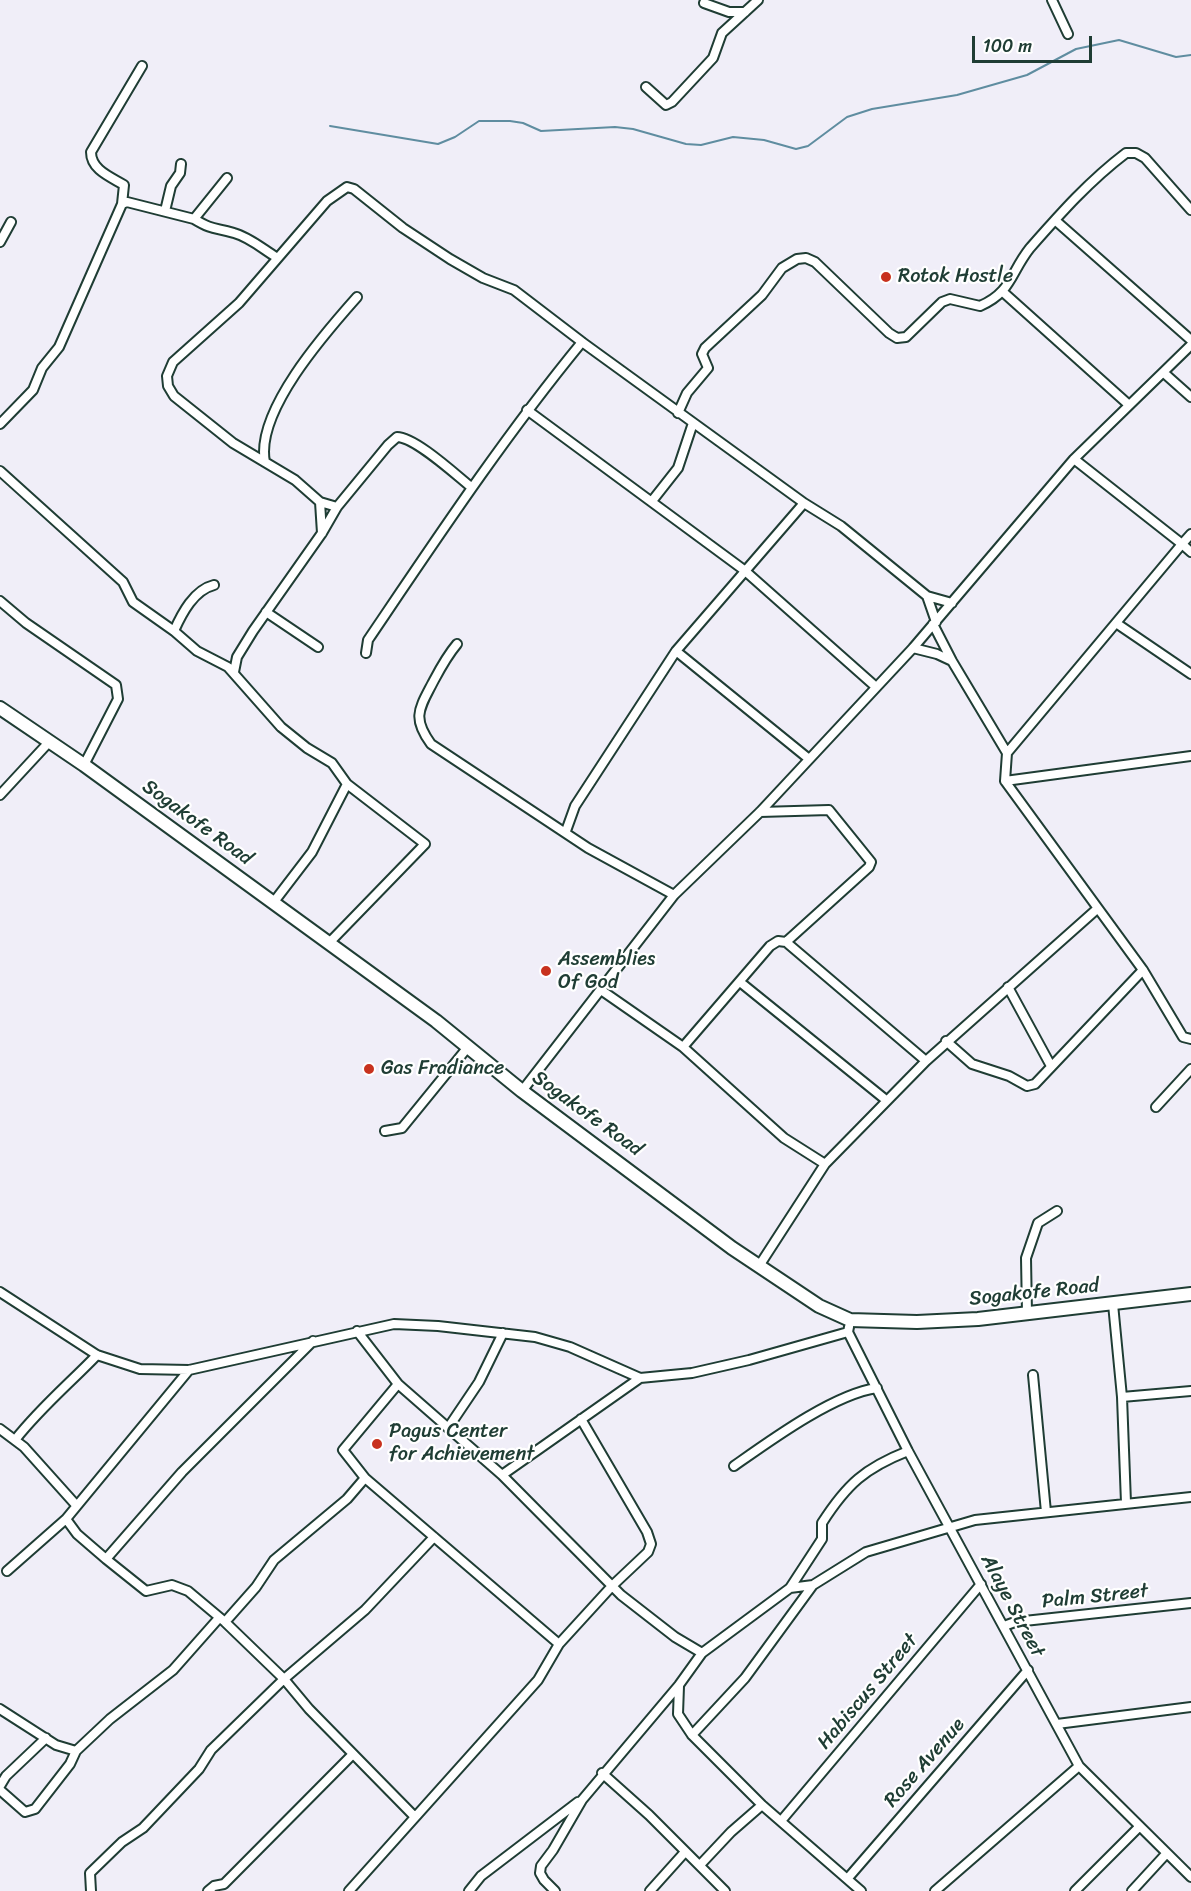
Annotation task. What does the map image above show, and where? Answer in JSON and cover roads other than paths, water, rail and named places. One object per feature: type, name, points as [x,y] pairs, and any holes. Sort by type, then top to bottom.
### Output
[{"type":"main road","name":"Sogakofe Road","points":[[0,708],[84,765],[273,903],[759,1266],[849,1326],[1027,1313],[1191,1294]]},
{"type":"street","points":[[646,87],[666,105],[672,102],[712,58],[722,33],[758,0]]},
{"type":"street","points":[[1052,0],[1068,34]]},
{"type":"street","points":[[704,3],[729,12],[746,12]]},
{"type":"street","points":[[0,424],[33,390],[42,368],[59,347],[122,204],[125,187],[95,167],[91,160],[91,152],[142,66]]},
{"type":"street","points":[[678,413],[687,393],[708,368],[702,354],[705,348],[762,295],[782,268],[797,259],[806,258],[815,262],[859,306],[897,338],[906,337],[913,333],[923,318],[942,302],[950,299],[980,306],[1003,292],[1017,266],[1078,193],[1126,153],[1136,153],[1145,158],[1191,210]]},
{"type":"street","points":[[165,211],[171,186],[180,173],[181,164]]},
{"type":"street","points":[[194,219],[227,178]]},
{"type":"street","points":[[337,507],[320,502],[295,480],[213,428],[174,396],[168,386],[167,375],[173,362],[239,303],[276,257],[327,201],[347,187],[354,189],[403,228],[450,259],[483,278],[514,290],[678,413],[804,503],[841,526],[927,596],[952,603]]},
{"type":"street","points":[[122,204],[127,202],[194,219],[211,230],[234,233],[245,238],[276,257]]},
{"type":"street","points":[[1056,221],[1191,340]]},
{"type":"street","points":[[0,242],[11,222]]},
{"type":"street","points":[[1003,292],[1129,405]]},
{"type":"street","points":[[265,462],[263,443],[284,393],[319,341],[357,297]]},
{"type":"street","points":[[366,653],[368,640],[471,487],[527,410],[582,342]]},
{"type":"street","points":[[522,1091],[674,895],[760,812],[913,648],[1074,459],[1191,345]]},
{"type":"street","points":[[1164,373],[1191,397]]},
{"type":"street","points":[[527,410],[744,570],[876,687]]},
{"type":"street","points":[[652,501],[678,468],[693,423]]},
{"type":"street","points":[[234,672],[237,657],[322,533],[337,507],[397,437],[403,437],[424,451],[471,487]]},
{"type":"street","points":[[1074,459],[1191,552]]},
{"type":"street","points":[[0,471],[123,582],[133,602],[174,631],[197,651],[234,672],[281,728],[332,763],[347,784],[425,844],[328,944]]},
{"type":"street","points":[[320,502],[322,533]]},
{"type":"street","points":[[566,831],[575,806],[676,651],[804,503]]},
{"type":"street","points":[[1007,753],[1191,534]]},
{"type":"street","points":[[174,631],[181,616],[203,588],[214,585]]},
{"type":"street","points":[[927,596],[934,623],[952,662],[1007,753],[1005,781],[1143,970],[1183,1038],[1191,1039]]},
{"type":"street","points":[[0,601],[26,623],[116,684],[118,699],[84,765]]},
{"type":"street","points":[[266,612],[318,647]]},
{"type":"street","points":[[1116,623],[1191,674]]},
{"type":"street","points":[[457,644],[441,663],[420,705],[421,727],[427,739],[480,778],[566,831],[588,848],[674,895]]},
{"type":"street","points":[[913,648],[937,654],[952,662]]},
{"type":"street","points":[[676,651],[810,759]]},
{"type":"street","points":[[0,795],[50,741]]},
{"type":"street","points":[[1005,781],[1152,764],[1191,756]]},
{"type":"street","points":[[273,903],[306,862],[347,784]]},
{"type":"street","points":[[760,812],[829,810],[871,862],[869,867],[786,942]]},
{"type":"street","points":[[759,1266],[825,1164],[946,1041],[1097,909]]},
{"type":"street","points":[[683,1047],[770,946],[778,941],[786,942],[926,1061]]},
{"type":"street","points":[[946,1041],[972,1064],[1009,1076],[1027,1086],[1035,1084],[1143,970]]},
{"type":"street","points":[[740,982],[886,1100]]},
{"type":"street","points":[[1008,987],[1051,1066]]},
{"type":"street","points":[[601,990],[683,1047],[783,1138],[825,1164]]},
{"type":"street","points":[[385,1131],[402,1128],[468,1047]]},
{"type":"street","points":[[1156,1107],[1191,1069]]},
{"type":"street","points":[[1027,1313],[1026,1258],[1038,1223],[1057,1211]]},
{"type":"street","points":[[0,1292],[97,1355],[140,1369],[189,1370],[314,1340],[394,1324],[535,1337],[570,1347],[640,1378]]},
{"type":"street","points":[[1113,1304],[1122,1397],[1126,1503]]},
{"type":"street","points":[[502,1475],[640,1378],[692,1373],[749,1360],[849,1326]]},
{"type":"street","name":"Alaye Street","points":[[849,1326],[908,1451],[1079,1766],[1191,1877]]},
{"type":"street","points":[[357,1331],[398,1384],[502,1475],[612,1586],[675,1637],[702,1653]]},
{"type":"street","points":[[448,1428],[479,1382],[503,1333]]},
{"type":"street","points":[[106,1560],[182,1473],[314,1340]]},
{"type":"street","points":[[15,1440],[41,1408],[66,1388],[97,1355]]},
{"type":"street","points":[[7,1571],[66,1519],[189,1370]]},
{"type":"street","points":[[1033,1375],[1046,1512]]},
{"type":"street","points":[[398,1384],[342,1450],[365,1478],[559,1644]]},
{"type":"street","points":[[734,1466],[799,1422],[845,1396],[877,1388]]},
{"type":"street","points":[[1122,1397],[1191,1391]]},
{"type":"street","points":[[349,1891],[538,1680],[559,1644],[612,1586],[648,1552],[651,1545],[648,1532],[581,1419]]},
{"type":"street","points":[[2,1433],[15,1440],[76,1505]]},
{"type":"street","points":[[555,1891],[543,1880],[541,1866],[553,1851],[582,1800],[603,1773],[679,1684],[702,1653],[790,1588],[819,1546],[822,1539],[822,1523],[859,1476],[878,1463],[908,1451]]},
{"type":"street","points":[[46,1738],[6,1776],[0,1788],[25,1812],[35,1809],[70,1764],[76,1751],[110,1719],[173,1670],[256,1587],[274,1560],[347,1499],[365,1478]]},
{"type":"street","points":[[692,1735],[746,1678],[813,1585],[866,1552],[950,1526],[1046,1512],[1191,1497]]},
{"type":"street","points":[[66,1519],[77,1534],[146,1591],[172,1585],[188,1591],[222,1620],[284,1679],[415,1817]]},
{"type":"street","points":[[91,1891],[90,1873],[122,1842],[143,1828],[199,1769],[211,1750],[284,1679],[365,1610],[434,1537]]},
{"type":"street","name":"Habiscus Street","points":[[781,1821],[981,1584]]},
{"type":"street","points":[[790,1588],[813,1585]]},
{"type":"street","name":"Palm Street","points":[[1004,1626],[1015,1622],[1191,1603]]},
{"type":"street","name":"Rose Avenue","points":[[848,1878],[1028,1670]]},
{"type":"street","points":[[679,1684],[678,1714],[692,1735],[762,1805],[861,1891]]},
{"type":"street","points":[[1057,1724],[1191,1707]]},
{"type":"street","points":[[0,1709],[46,1738],[76,1751]]},
{"type":"street","points":[[208,1891],[214,1886],[224,1884],[353,1754]]},
{"type":"street","points":[[935,1891],[1079,1766]]},
{"type":"street","points":[[603,1773],[725,1891]]},
{"type":"street","points":[[470,1891],[481,1876],[582,1800]]},
{"type":"street","points":[[700,1865],[731,1832],[762,1805]]},
{"type":"street","points":[[1075,1891],[1139,1827]]},
{"type":"street","points":[[650,1891],[685,1852]]},
{"type":"street","points":[[1132,1891],[1166,1854]]},
{"type":"waterway","points":[[330,126],[438,144],[455,137],[479,121],[510,121],[523,123],[541,131],[615,127],[633,129],[686,144],[701,145],[733,137],[764,140],[796,149],[808,146],[847,117],[872,109],[957,95],[1027,75],[1076,49],[1119,40],[1176,57],[1191,55]]},
{"type":"place","name":"Rotok Hostle","points":[[886,277]]},
{"type":"place","name":"Assemblies Of God","points":[[546,971]]},
{"type":"place","name":"Gas Fradiance","points":[[369,1069]]},
{"type":"place","name":"Pagus Center for Achievement","points":[[377,1444]]}]
